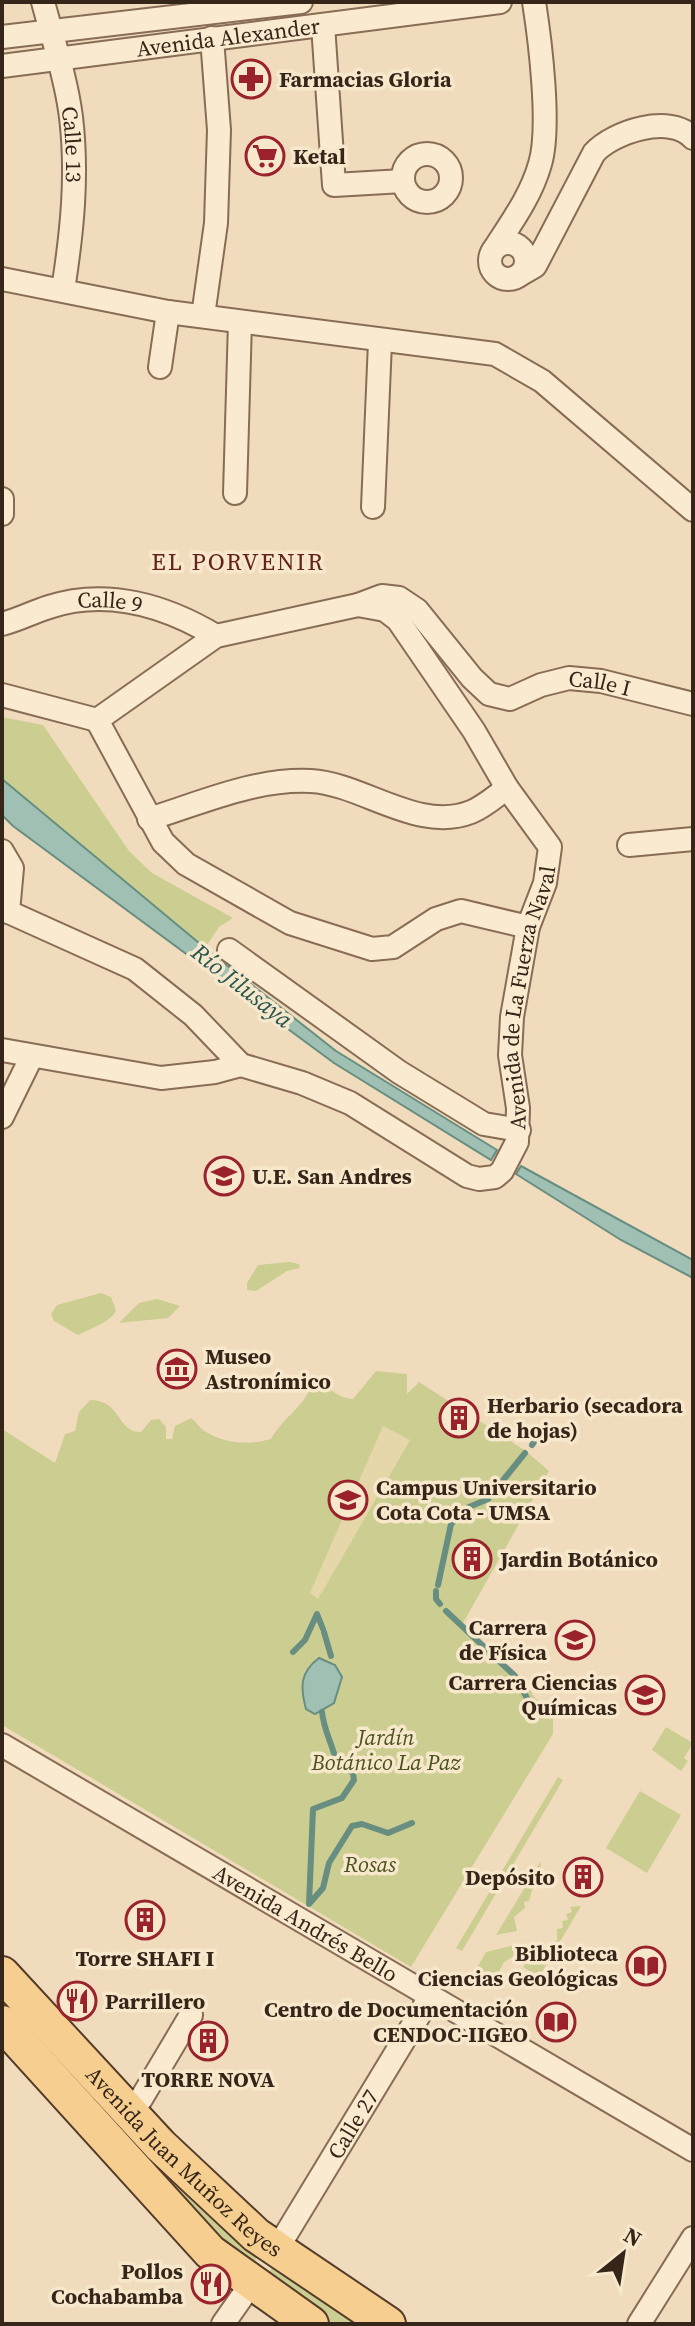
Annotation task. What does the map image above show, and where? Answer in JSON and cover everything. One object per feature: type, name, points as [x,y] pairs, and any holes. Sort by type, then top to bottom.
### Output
[{"type":"main road","name":"Avenida Juan Muñoz Reyes","points":[[2,1974],[160,2145],[256,2235],[388,2324]]},
{"type":"main road","name":"Avenida Juan Muñoz Reyes","points":[[2,2023],[172,2214],[210,2252],[311,2324]]},
{"type":"street","name":"Calle 13","points":[[43,2],[70,115],[75,174],[72,233],[63,290]]},
{"type":"street","name":"Avenida Alexander","points":[[2,66],[500,2]]},
{"type":"street","points":[[534,2],[544,135],[541,162],[509,241],[490,262],[494,273],[505,279],[531,271],[594,153],[605,141],[653,127],[669,128],[693,138]]},
{"type":"street","name":"Avenida Alexander","points":[[2,37],[293,3]]},
{"type":"street","points":[[290,27],[293,3]]},
{"type":"street","points":[[323,25],[334,185],[403,181]]},
{"type":"street","points":[[203,316],[216,223],[219,130],[212,38]]},
{"type":"street","points":[[509,241],[529,250],[546,244]]},
{"type":"street","points":[[509,241],[526,263],[516,277]]},
{"type":"street","points":[[2,279],[168,312],[380,342],[495,354],[542,381],[693,510]]},
{"type":"street","points":[[160,367],[168,312]]},
{"type":"street","points":[[235,493],[240,322]]},
{"type":"street","points":[[373,507],[380,342]]},
{"type":"street","points":[[2,499],[2,514]]},
{"type":"street","name":"Calle I","points":[[358,605],[382,596],[399,598],[417,610],[489,694],[510,699],[541,685],[569,678],[601,681],[693,704]]},
{"type":"street","name":"Calle 9","points":[[2,624],[50,606],[86,600],[137,603],[179,614],[216,636]]},
{"type":"street","points":[[97,720],[216,636],[358,605]]},
{"type":"street","name":"Avenida de La Fuerza Naval","points":[[358,605],[385,610],[398,620],[474,731],[507,788],[550,847],[545,883],[528,927],[510,1042],[511,1151]]},
{"type":"street","points":[[2,695],[97,720],[163,842],[186,864],[290,923],[362,947],[393,947],[436,919],[461,911],[528,927]]},
{"type":"street","points":[[149,819],[260,785],[313,781],[441,819],[472,812],[507,788]]},
{"type":"street","points":[[629,845],[693,839]]},
{"type":"street","points":[[2,851],[12,868],[5,910],[135,969],[193,1015],[241,1065],[302,1083],[350,1103],[467,1176],[486,1179],[511,1151],[484,1124],[399,1072],[229,950]]},
{"type":"street","points":[[2,1050],[31,1058],[51,1057],[161,1078],[215,1072],[241,1065]]},
{"type":"street","points":[[2,1117],[31,1058]]},
{"type":"street","name":"Avenida Andrés Bello","points":[[2,1745],[693,2150]]},
{"type":"street","name":"Calle 27","points":[[277,2249],[430,1997]]},
{"type":"street","points":[[141,2099],[191,2015]]},
{"type":"street","points":[[639,2324],[693,2238]]},
{"type":"street","points":[[223,2324],[251,2284]]},
{"type":"shaded area","points":[[383,1425],[410,1440],[318,1599],[309,1594]]},
{"type":"green space","points":[[2,717],[43,725],[129,851],[152,873],[233,918],[219,927],[205,948],[2,779]]},
{"type":"green space","points":[[299,1264],[300,1268],[287,1271],[256,1291],[247,1290],[247,1283],[258,1265]]},
{"type":"green space","points":[[101,1293],[111,1297],[116,1311],[105,1322],[78,1335],[54,1321],[51,1314],[57,1305]]},
{"type":"green space","points":[[157,1299],[180,1306],[168,1318],[119,1323],[139,1303]]},
{"type":"green space","points":[[376,1371],[407,1374],[407,1394],[419,1382],[526,1451],[549,1471],[463,1623],[528,1685],[534,1697],[553,1712],[553,1734],[411,1967],[2,1725],[2,1429],[55,1463],[65,1434],[75,1431],[79,1412],[90,1400],[108,1405],[133,1431],[141,1432],[151,1420],[159,1419],[166,1427],[166,1439],[172,1439],[175,1426],[191,1418],[213,1436],[246,1443],[271,1439],[311,1387],[323,1387],[353,1399]],"holes":[[[383,1426],[410,1440],[318,1599],[310,1593]]]},
{"type":"green space","points":[[666,1727],[693,1743],[684,1758],[688,1761],[681,1771],[652,1750]]},
{"type":"green space","points":[[558,1777],[563,1780],[462,1951],[456,1948]]},
{"type":"green space","points":[[640,1791],[681,1815],[647,1873],[606,1848]]},
{"type":"green space","points":[[541,1861],[539,1886],[533,1887],[529,1901],[524,1902],[525,1908],[514,1917],[517,1931],[496,1935]]},
{"type":"green space","points":[[581,1906],[539,1977],[523,1967],[530,1955],[550,1949],[549,1944],[557,1941],[557,1929],[563,1928],[562,1921],[568,1920],[566,1914],[572,1912],[570,1907]]},
{"type":"green space","points":[[515,1945],[523,1950],[504,1962],[498,1974],[474,1973],[486,1952]]},
{"type":"green space","points":[[152,2156],[260,2254],[254,2262],[263,2268],[260,2273],[225,2248],[148,2160]]},
{"type":"green space","points":[[265,2257],[365,2324],[334,2324],[266,2277],[272,2267],[263,2261]]},
{"type":"water","name":"Río Jilusaya","points":[[2,779],[205,948],[336,1051],[497,1150],[491,1160],[334,1063],[13,826],[2,815]]},
{"type":"water","points":[[521,1166],[693,1260],[693,1278],[621,1240],[516,1174]]},
{"type":"water","points":[[319,1658],[335,1665],[342,1677],[334,1703],[315,1714],[306,1709],[302,1687],[305,1674]]},
{"type":"waterway","points":[[438,1585],[451,1524],[469,1507],[488,1499],[525,1453]]},
{"type":"waterway","points":[[436,1591],[440,1604]]},
{"type":"waterway","points":[[446,1611],[515,1676],[528,1700]]},
{"type":"waterway","points":[[293,1652],[305,1640],[317,1614],[323,1629]]},
{"type":"waterway","points":[[324,1632],[331,1656]]},
{"type":"waterway","points":[[322,1712],[336,1761],[353,1773],[354,1780],[342,1798],[313,1809],[309,1904],[323,1888],[329,1863],[352,1826],[362,1824],[388,1833],[412,1823]]},
{"type":"place","name":"Farmacias Gloria","points":[[251,79]]},
{"type":"place","name":"Ketal","points":[[265,156]]},
{"type":"place","name":"U.E. San Andres","points":[[224,1176]]},
{"type":"place","name":"Museo Astronímico","points":[[177,1369]]},
{"type":"place","name":"Herbario (secadora de hojas)","points":[[459,1418]]},
{"type":"place","name":"Campus Universitario Cota Cota - UMSA","points":[[348,1500]]},
{"type":"place","name":"Jardin Botánico","points":[[472,1559]]},
{"type":"place","name":"Carrera de Física","points":[[575,1640]]},
{"type":"place","name":"Carrera Ciencias Químicas","points":[[645,1695]]},
{"type":"place","name":"Depósito","points":[[583,1877]]},
{"type":"place","name":"Torre SHAFI I","points":[[145,1920]]},
{"type":"place","name":"Biblioteca Ciencias Geológicas","points":[[646,1966]]},
{"type":"place","name":"Parrillero","points":[[77,2001]]},
{"type":"place","name":"Centro de Documentación CENDOC-IIGEO","points":[[556,2022]]},
{"type":"place","name":"TORRE NOVA","points":[[208,2041]]},
{"type":"place","name":"Pollos Cochabamba","points":[[211,2284]]},
{"type":"district","name":"EL PORVENIR","points":[[238,562]]},
{"type":"park label","name":"Jardín Botánico La Paz","points":[[386,1750]]},
{"type":"park label","name":"Rosas","points":[[370,1864]]}]
